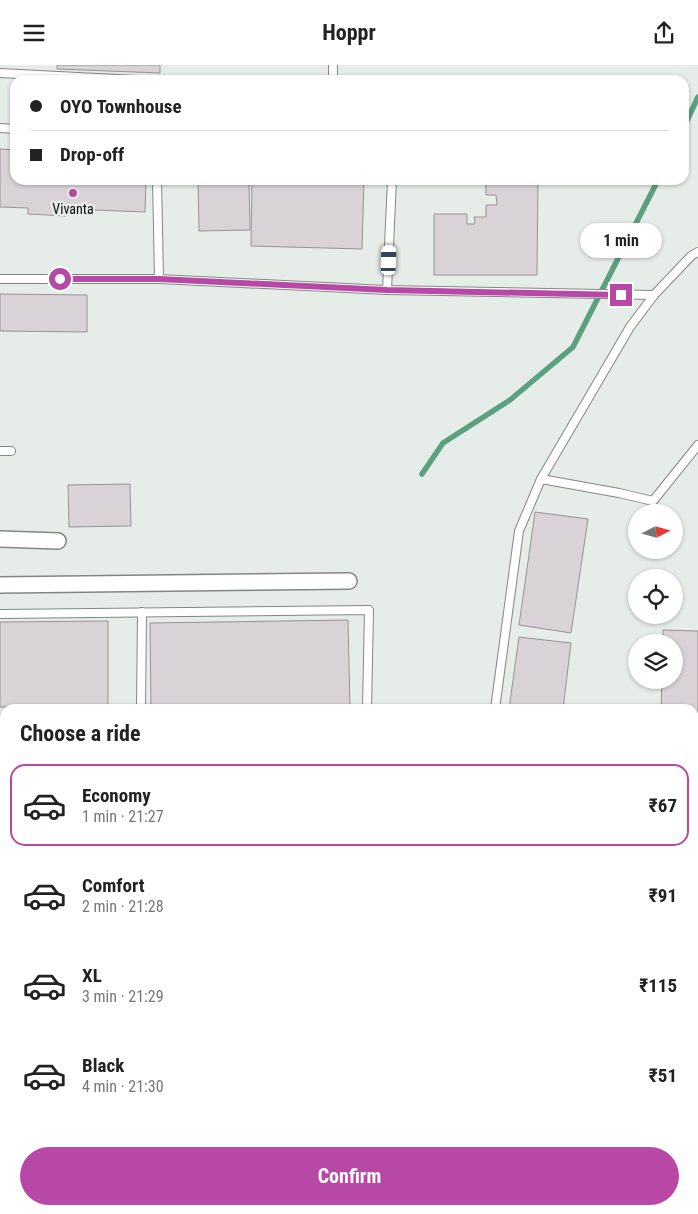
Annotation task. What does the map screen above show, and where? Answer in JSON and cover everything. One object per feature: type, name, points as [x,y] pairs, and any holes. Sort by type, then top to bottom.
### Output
[{"type":"street","points":[[0,539],[58,541]]},
{"type":"street","points":[[0,585],[349,581]]},
{"type":"lane","points":[[0,73],[51,75],[51,65]]},
{"type":"lane","points":[[157,185],[159,279]]},
{"type":"lane","points":[[387,290],[392,185]]},
{"type":"lane","points":[[496,704],[519,531],[541,479],[630,327],[654,295],[691,256],[698,252]]},
{"type":"lane","points":[[0,279],[159,279],[387,290],[654,295]]},
{"type":"lane","points":[[541,479],[653,501],[698,445]]},
{"type":"lane","points":[[0,451],[11,451]]},
{"type":"lane","points":[[0,614],[370,610],[368,704]]},
{"type":"lane","points":[[141,704],[142,612]]},
{"type":"building","points":[[57,65],[160,65],[160,73],[57,69]]},
{"type":"building","name":"Vivanta","points":[[0,149],[10,150],[10,185],[146,185],[145,212],[66,209],[66,216],[28,214],[28,208],[0,207]]},
{"type":"building","points":[[198,185],[249,185],[250,230],[199,231]]},
{"type":"building","points":[[252,185],[364,185],[362,249],[251,246]]},
{"type":"building","points":[[486,185],[538,185],[537,275],[434,275],[434,214],[467,214],[467,224],[475,224],[474,217],[486,217],[486,205],[497,205],[496,195],[486,195]]},
{"type":"building","points":[[0,294],[87,295],[87,332],[0,331]]},
{"type":"building","points":[[130,484],[131,526],[69,527],[68,485]]},
{"type":"building","points":[[535,512],[588,519],[571,633],[519,625]]},
{"type":"building","points":[[348,620],[350,704],[151,704],[150,623]]},
{"type":"building","points":[[108,621],[108,704],[0,704],[0,622]]},
{"type":"building","points":[[663,630],[698,631],[698,704],[661,704],[662,689],[683,689],[683,634],[663,634]]},
{"type":"building","points":[[519,637],[571,643],[564,704],[510,704]]},
{"type":"waterway","points":[[689,116],[698,97]]},
{"type":"waterway","points":[[422,474],[443,443],[510,400],[573,347],[655,185]]},
{"type":"place","name":"Vivanta","points":[[73,193]]},
{"type":"route","points":[[60,279],[159,279],[387,290],[621,295]]}]
